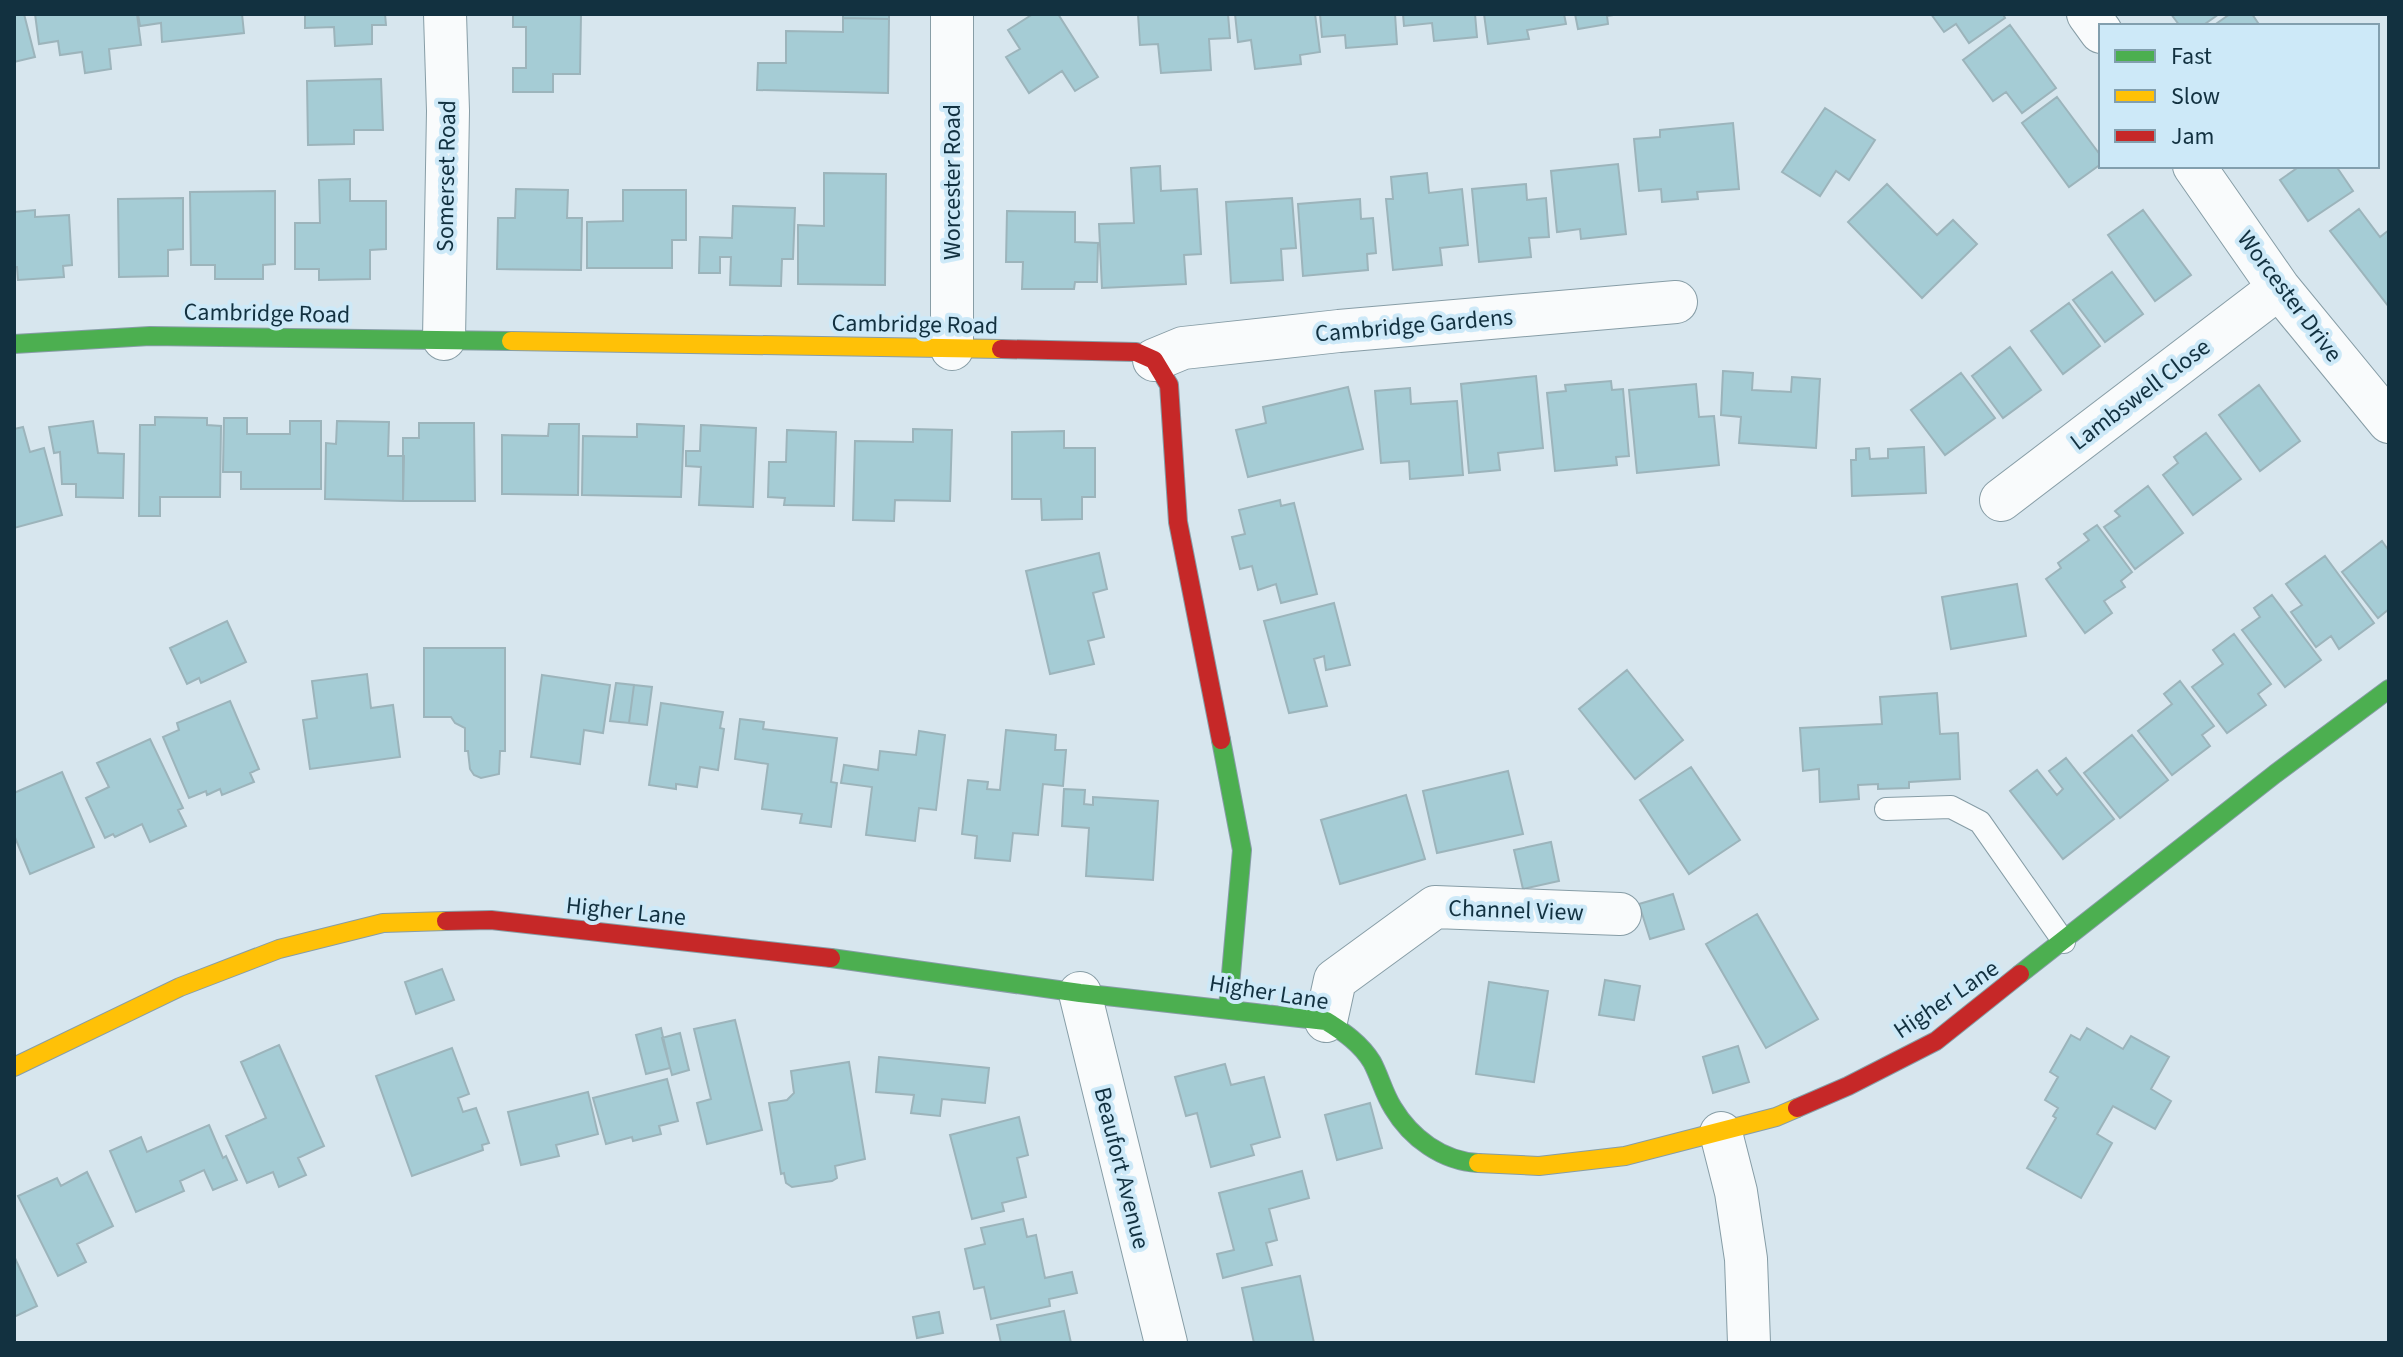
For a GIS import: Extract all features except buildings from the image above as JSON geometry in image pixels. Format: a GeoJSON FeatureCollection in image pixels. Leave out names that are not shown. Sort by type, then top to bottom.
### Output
{"type":"FeatureCollection","features":[{"type":"Feature","properties":{"kind":"street","name":"Somerset Road"},"geometry":{"type":"LineString","coordinates":[[444,339],[448,111],[445,14]]}},
{"type":"Feature","properties":{"kind":"street","name":"Worcester Road"},"geometry":{"type":"LineString","coordinates":[[952,14],[952,349]]}},
{"type":"Feature","properties":{"kind":"street","name":"Worcester Drive"},"geometry":{"type":"LineString","coordinates":[[2195,168],[2279,288],[2388,418]]}},
{"type":"Feature","properties":{"kind":"street","name":"Lambswell Close"},"geometry":{"type":"LineString","coordinates":[[2001,500],[2279,288]]}},
{"type":"Feature","properties":{"kind":"street","name":"Cambridge Gardens"},"geometry":{"type":"LineString","coordinates":[[1154,360],[1183,348],[1676,302]]}},
{"type":"Feature","properties":{"kind":"street","name":"Cambridge Road"},"geometry":{"type":"LineString","coordinates":[[14,344],[150,336],[444,339],[1136,352],[1154,360]]}},
{"type":"Feature","properties":{"kind":"street"},"geometry":{"type":"LineString","coordinates":[[1154,360],[1169,385],[1178,522],[1242,850],[1228,1008]]}},
{"type":"Feature","properties":{"kind":"street","name":"Higher Lane"},"geometry":{"type":"LineString","coordinates":[[14,1067],[180,987],[279,949],[383,923],[491,920],[808,955],[1080,993],[1326,1021],[1349,1035],[1371,1061],[1393,1108],[1422,1143],[1462,1162],[1539,1166],[1625,1156],[1776,1117],[1848,1086],[1936,1041],[2275,774],[2389,689]]}},
{"type":"Feature","properties":{"kind":"street","name":"Channel View"},"geometry":{"type":"LineString","coordinates":[[1326,1021],[1335,980],[1435,907],[1620,914]]}},
{"type":"Feature","properties":{"kind":"street","name":"Beaufort Avenue"},"geometry":{"type":"LineString","coordinates":[[1080,993],[1166,1343]]}},
{"type":"Feature","properties":{"kind":"street"},"geometry":{"type":"LineString","coordinates":[[1721,1133],[1736,1192],[1746,1259],[1749,1343]]}},
{"type":"Feature","properties":{"kind":"lane"},"geometry":{"type":"LineString","coordinates":[[1886,809],[1951,807],[1980,822],[2064,942]]}},
{"type":"Feature","properties":{"kind":"traffic: fast"},"geometry":{"type":"LineString","coordinates":[[14,344],[150,336],[511,341]]}},
{"type":"Feature","properties":{"kind":"traffic: fast"},"geometry":{"type":"LineString","coordinates":[[2020,974],[2275,774],[2389,689]]}},
{"type":"Feature","properties":{"kind":"traffic: fast"},"geometry":{"type":"LineString","coordinates":[[1221,740],[1242,850],[1228,1008]]}},
{"type":"Feature","properties":{"kind":"traffic: fast"},"geometry":{"type":"LineString","coordinates":[[831,958],[1080,993],[1326,1021],[1352,1039],[1368,1056],[1393,1108],[1418,1138],[1440,1153],[1478,1163]]}},
{"type":"Feature","properties":{"kind":"traffic: slow"},"geometry":{"type":"LineString","coordinates":[[511,341],[1001,349]]}},
{"type":"Feature","properties":{"kind":"traffic: slow"},"geometry":{"type":"LineString","coordinates":[[14,1067],[180,987],[279,949],[383,923],[446,921]]}},
{"type":"Feature","properties":{"kind":"traffic: slow"},"geometry":{"type":"LineString","coordinates":[[1478,1163],[1539,1166],[1625,1156],[1776,1117],[1797,1108]]}},
{"type":"Feature","properties":{"kind":"traffic: jam"},"geometry":{"type":"LineString","coordinates":[[1001,349],[1136,352],[1154,360],[1169,385],[1178,522],[1221,740]]}},
{"type":"Feature","properties":{"kind":"traffic: jam"},"geometry":{"type":"LineString","coordinates":[[446,921],[491,920],[831,958]]}},
{"type":"Feature","properties":{"kind":"traffic: jam"},"geometry":{"type":"LineString","coordinates":[[1797,1108],[1936,1041],[2020,974]]}}]}
